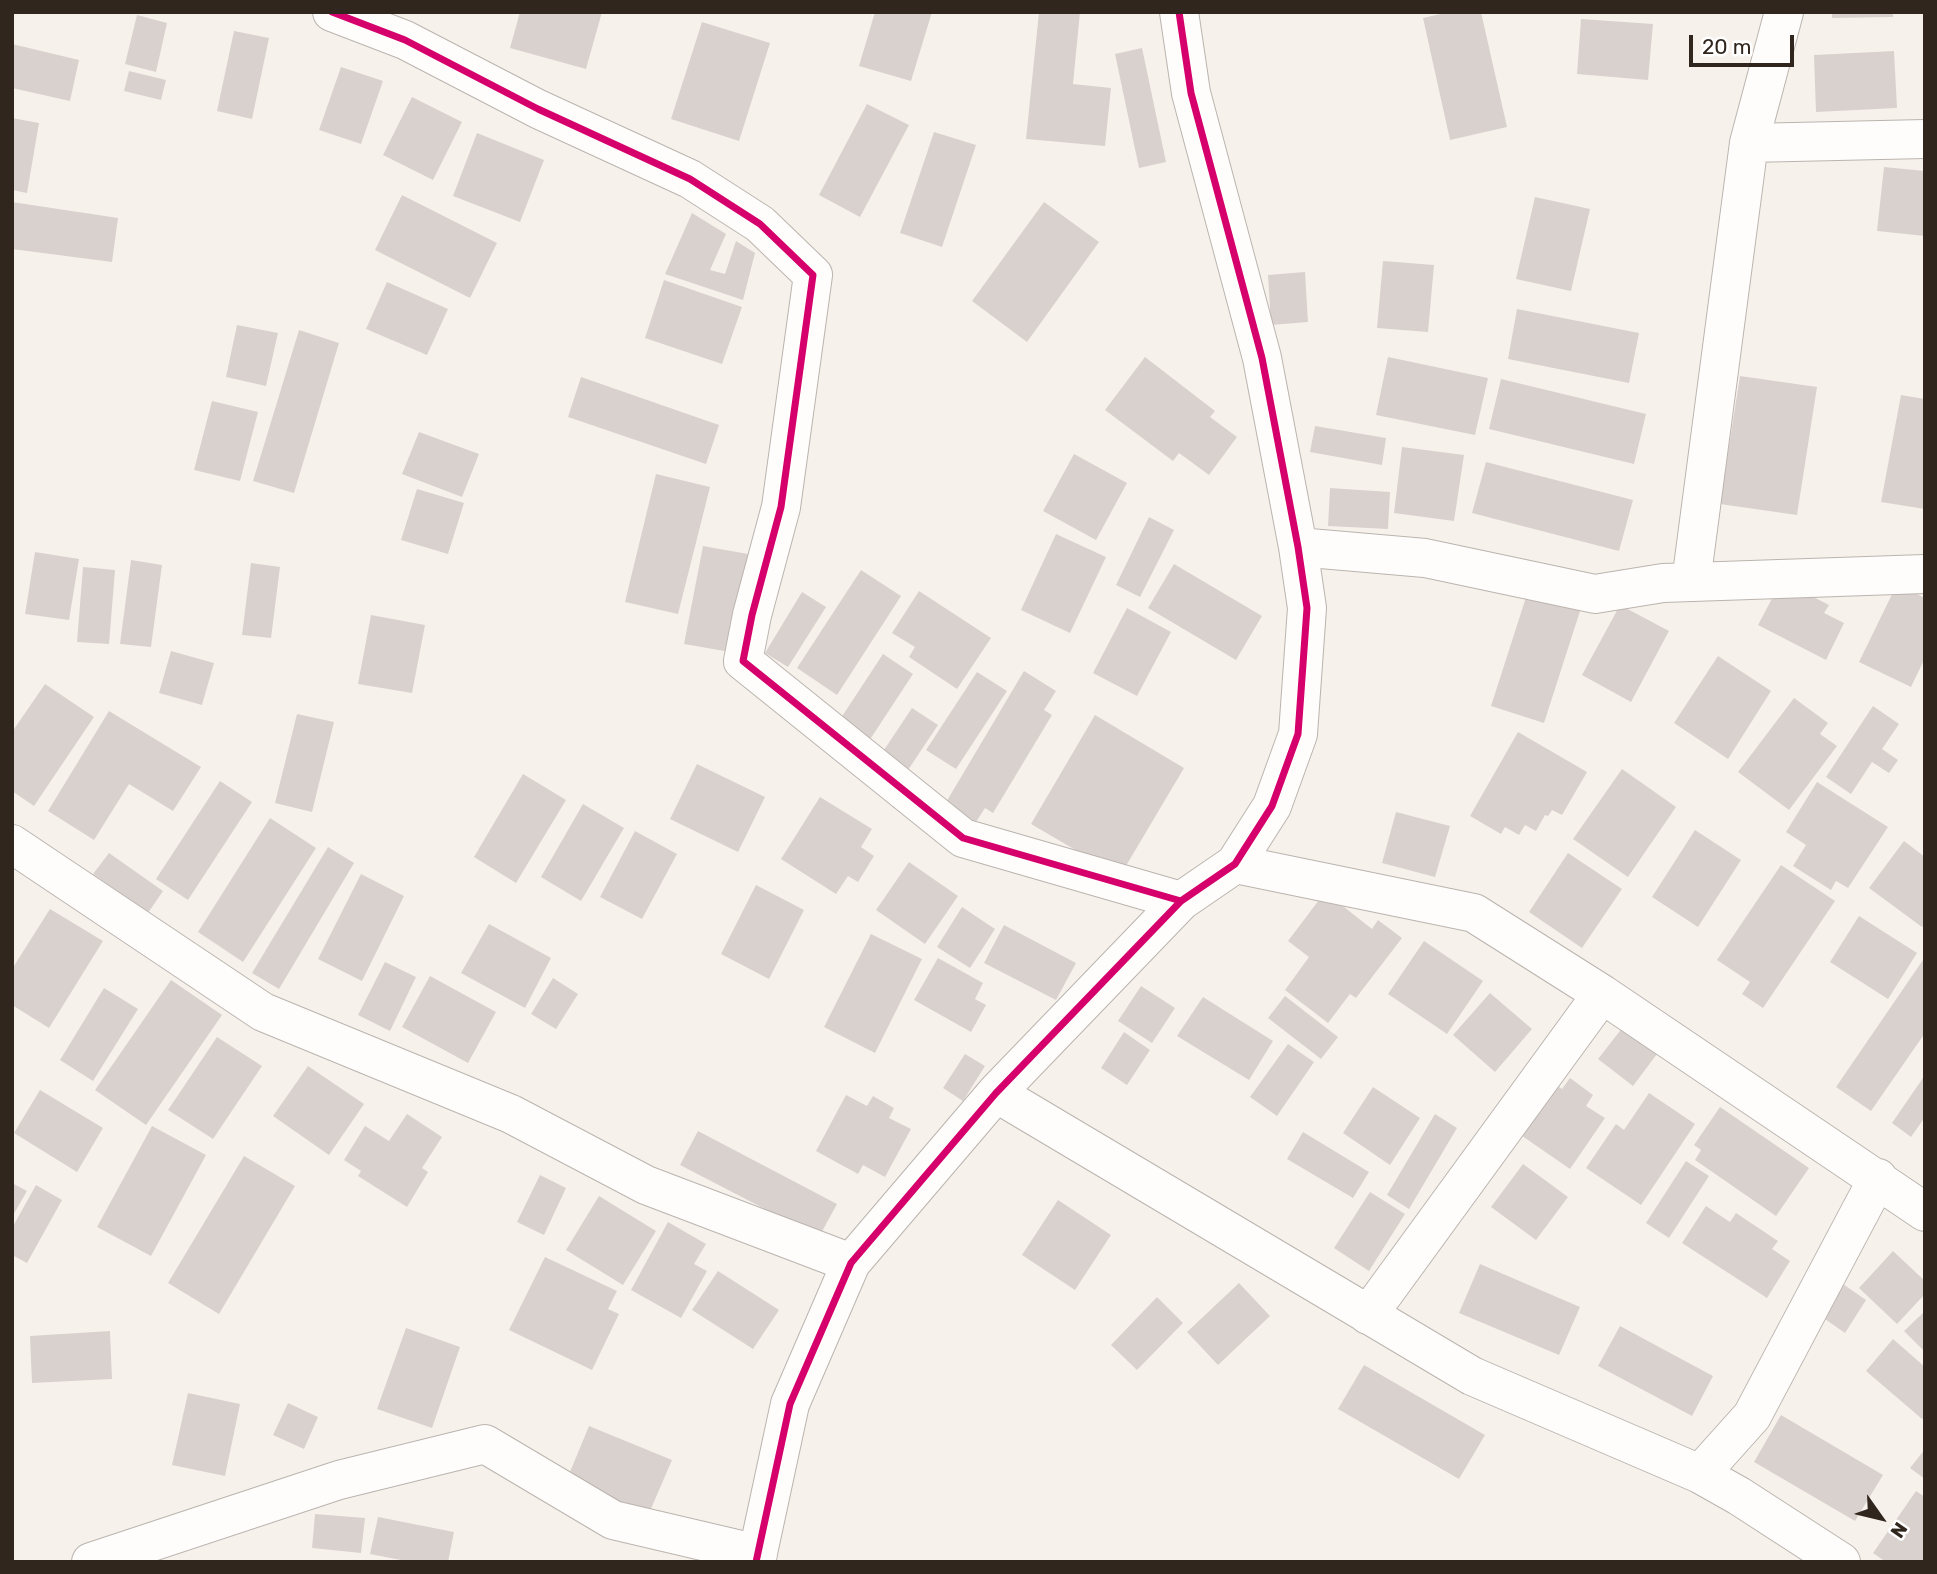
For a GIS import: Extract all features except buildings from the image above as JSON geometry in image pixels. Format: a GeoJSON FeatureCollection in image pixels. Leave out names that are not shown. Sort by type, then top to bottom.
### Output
{"type":"FeatureCollection","features":[{"type":"Feature","properties":{"kind":"street"},"geometry":{"type":"LineString","coordinates":[[332,12],[405,40],[538,108],[690,179],[760,224],[813,275],[781,507],[751,615],[743,661],[963,838],[1181,901]]}},
{"type":"Feature","properties":{"kind":"street"},"geometry":{"type":"LineString","coordinates":[[91,1562],[339,1480],[485,1444],[613,1520],[757,1558],[790,1404],[851,1263],[996,1093],[1181,901],[1235,864],[1272,806],[1298,734],[1307,608],[1298,547],[1262,358],[1191,93],[1179,12]]}},
{"type":"Feature","properties":{"kind":"street"},"geometry":{"type":"LineString","coordinates":[[1691,582],[1749,143],[1784,12]]}},
{"type":"Feature","properties":{"kind":"street"},"geometry":{"type":"LineString","coordinates":[[1749,143],[1925,139]]}},
{"type":"Feature","properties":{"kind":"street"},"geometry":{"type":"LineString","coordinates":[[1298,547],[1425,558],[1595,594],[1663,583],[1925,574]]}},
{"type":"Feature","properties":{"kind":"street"},"geometry":{"type":"LineString","coordinates":[[12,844],[263,1012],[511,1114],[646,1185],[851,1263]]}},
{"type":"Feature","properties":{"kind":"street"},"geometry":{"type":"LineString","coordinates":[[1235,864],[1474,913],[1602,994],[1925,1212]]}},
{"type":"Feature","properties":{"kind":"street"},"geometry":{"type":"LineString","coordinates":[[1368,1315],[1602,994]]}},
{"type":"Feature","properties":{"kind":"street"},"geometry":{"type":"LineString","coordinates":[[996,1093],[1472,1376],[1700,1474],[1841,1562]]}},
{"type":"Feature","properties":{"kind":"street"},"geometry":{"type":"LineString","coordinates":[[1700,1474],[1752,1416],[1878,1178]]}},
{"type":"Feature","properties":{"kind":"cycle path"},"geometry":{"type":"LineString","coordinates":[[332,12],[405,40],[538,109],[690,179],[760,224],[813,275],[781,507],[752,615],[743,661],[963,838],[1181,901]]}},
{"type":"Feature","properties":{"kind":"cycle path"},"geometry":{"type":"LineString","coordinates":[[756,1562],[790,1404],[851,1263],[996,1093],[1181,901],[1235,864],[1272,806],[1298,734],[1307,608],[1298,547],[1262,358],[1191,93],[1179,12]]}}]}
